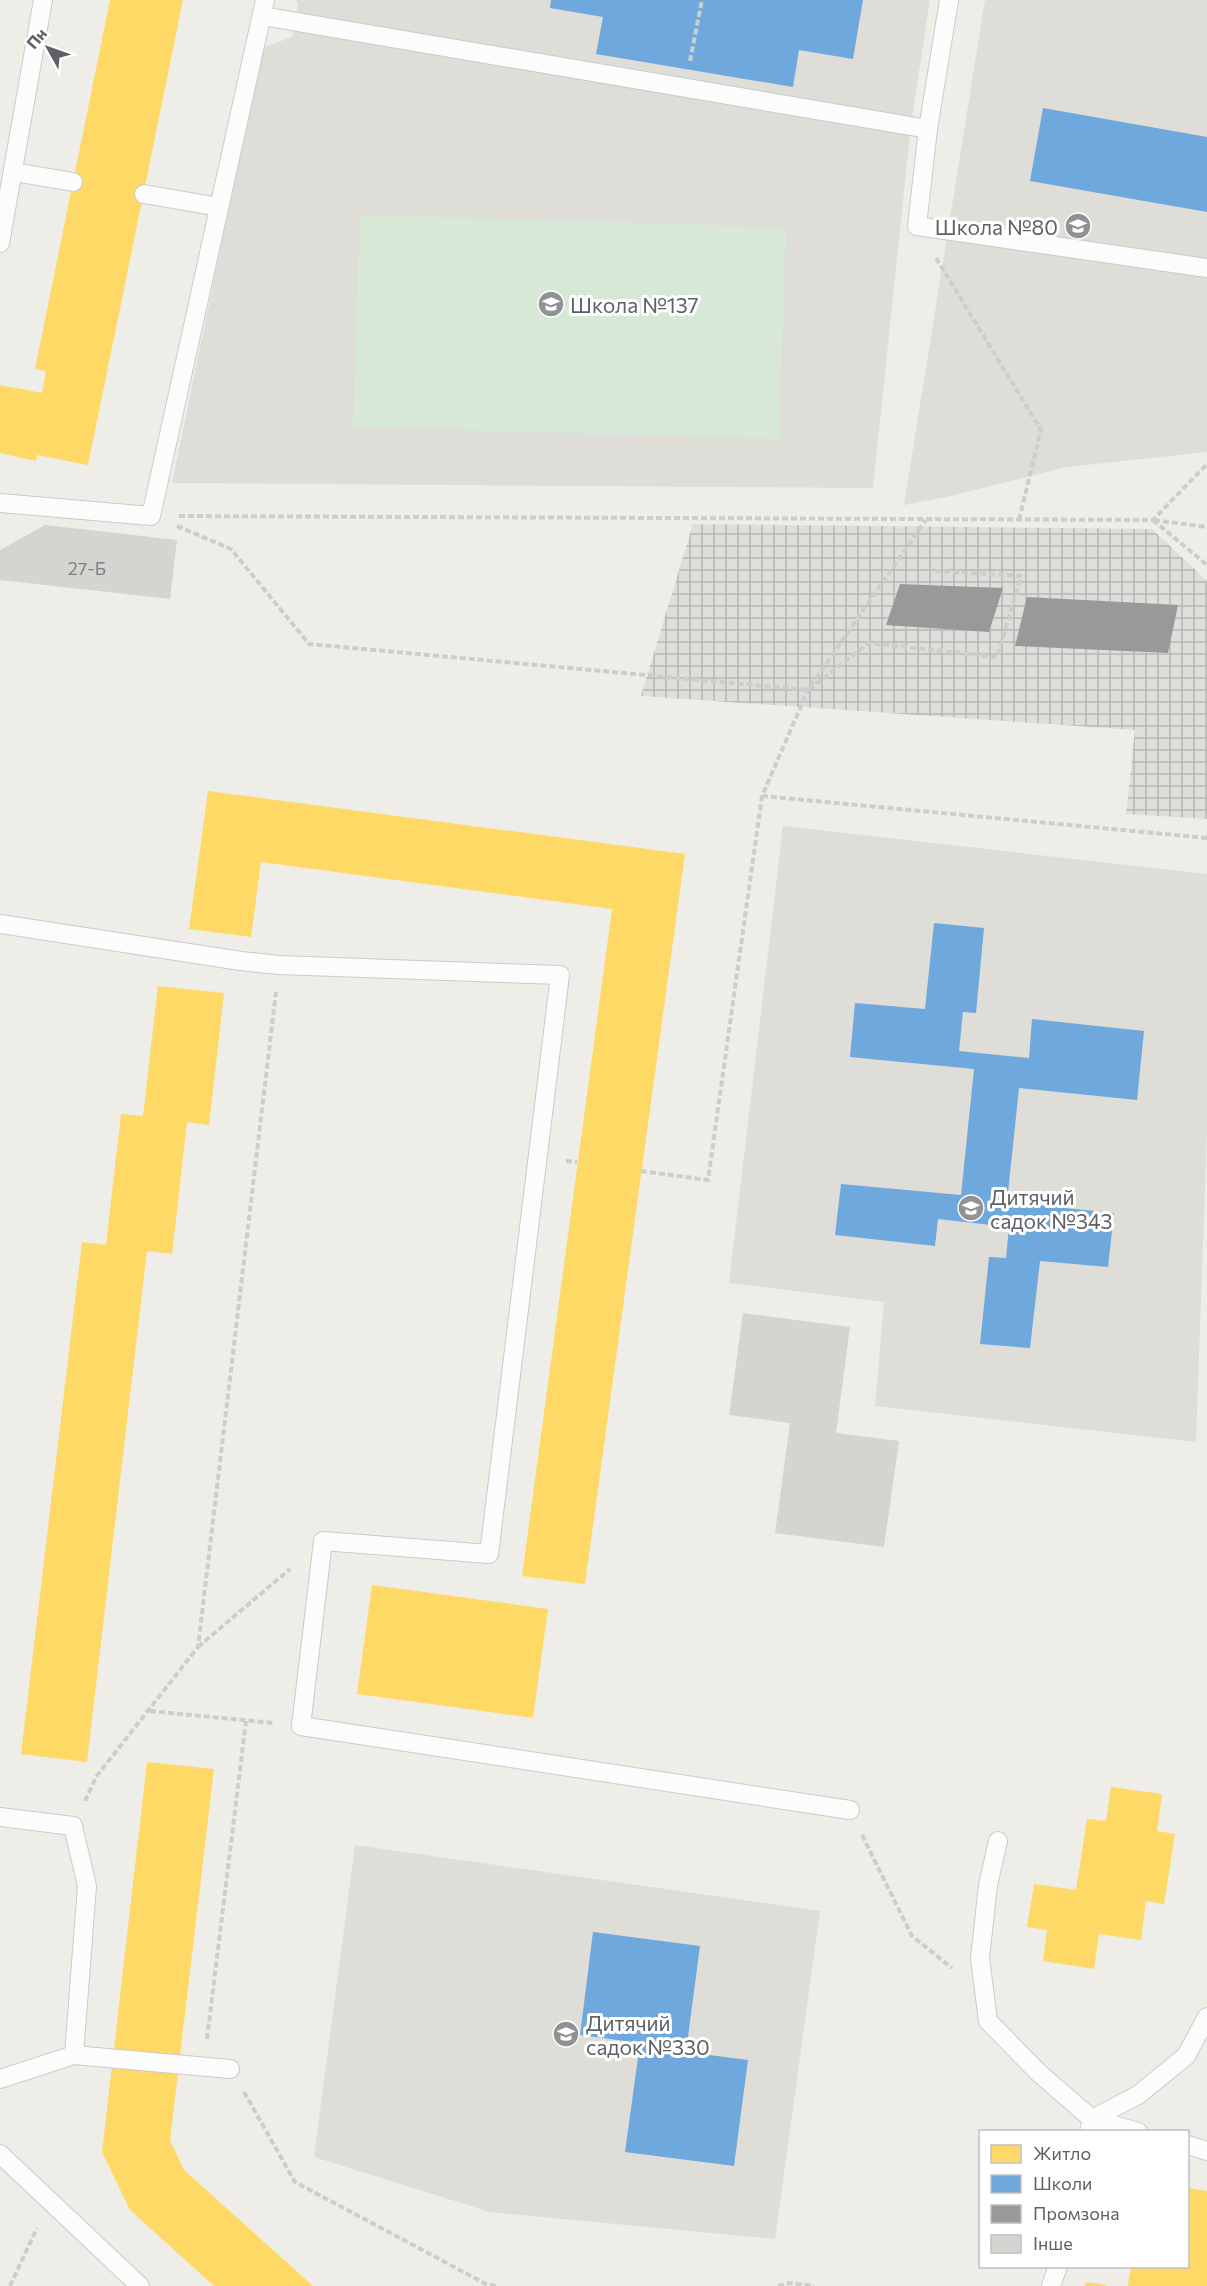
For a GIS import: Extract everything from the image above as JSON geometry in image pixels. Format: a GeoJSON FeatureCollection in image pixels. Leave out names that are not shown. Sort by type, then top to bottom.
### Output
{"type":"FeatureCollection","features":[{"type":"Feature","properties":{"kind":"lane"},"geometry":{"type":"LineString","coordinates":[[0,243],[43,0]]}},
{"type":"Feature","properties":{"kind":"lane"},"geometry":{"type":"LineString","coordinates":[[949,0],[928,129],[917,226],[1207,268]]}},
{"type":"Feature","properties":{"kind":"lane"},"geometry":{"type":"LineString","coordinates":[[0,503],[151,516],[263,8],[686,87],[928,129]]}},
{"type":"Feature","properties":{"kind":"lane"},"geometry":{"type":"LineString","coordinates":[[14,172],[73,182]]}},
{"type":"Feature","properties":{"kind":"lane"},"geometry":{"type":"LineString","coordinates":[[144,194],[219,207]]}},
{"type":"Feature","properties":{"kind":"lane"},"geometry":{"type":"LineString","coordinates":[[0,924],[279,965],[560,975],[489,1554],[323,1541],[301,1726],[850,1809]]}},
{"type":"Feature","properties":{"kind":"lane"},"geometry":{"type":"LineString","coordinates":[[0,1817],[73,1826],[87,1886],[74,2055]]}},
{"type":"Feature","properties":{"kind":"lane"},"geometry":{"type":"LineString","coordinates":[[998,1841],[988,1885],[980,1958],[988,2021],[1091,2125],[1125,2130]]}},
{"type":"Feature","properties":{"kind":"lane"},"geometry":{"type":"LineString","coordinates":[[1091,2125],[1138,2096],[1186,2056],[1207,2017]]}},
{"type":"Feature","properties":{"kind":"lane"},"geometry":{"type":"LineString","coordinates":[[0,2079],[74,2055],[230,2069]]}},
{"type":"Feature","properties":{"kind":"lane"},"geometry":{"type":"LineString","coordinates":[[1189,2145],[1207,2151]]}},
{"type":"Feature","properties":{"kind":"lane"},"geometry":{"type":"LineString","coordinates":[[0,2154],[140,2286]]}},
{"type":"Feature","properties":{"kind":"lane"},"geometry":{"type":"LineString","coordinates":[[1052,2286],[1057,2268]]}},
{"type":"Feature","properties":{"kind":"path"},"geometry":{"type":"LineString","coordinates":[[686,87],[702,0]]}},
{"type":"Feature","properties":{"kind":"path"},"geometry":{"type":"LineString","coordinates":[[917,226],[1041,430],[1019,520]]}},
{"type":"Feature","properties":{"kind":"path"},"geometry":{"type":"LineString","coordinates":[[1153,520],[1207,464]]}},
{"type":"Feature","properties":{"kind":"path"},"geometry":{"type":"LineString","coordinates":[[151,516],[1153,520],[1207,527]]}},
{"type":"Feature","properties":{"kind":"path"},"geometry":{"type":"LineString","coordinates":[[151,516],[231,549],[309,644],[808,690],[870,643],[996,657],[1021,576],[935,571]]}},
{"type":"Feature","properties":{"kind":"path"},"geometry":{"type":"LineString","coordinates":[[641,1171],[708,1180],[762,796],[808,690],[926,519]]}},
{"type":"Feature","properties":{"kind":"path"},"geometry":{"type":"LineString","coordinates":[[1153,520],[1207,565]]}},
{"type":"Feature","properties":{"kind":"path"},"geometry":{"type":"LineString","coordinates":[[762,796],[1207,838]]}},
{"type":"Feature","properties":{"kind":"path"},"geometry":{"type":"LineString","coordinates":[[198,1647],[279,965]]}},
{"type":"Feature","properties":{"kind":"path"},"geometry":{"type":"LineString","coordinates":[[73,1826],[96,1777],[198,1647],[323,1541]]}},
{"type":"Feature","properties":{"kind":"path"},"geometry":{"type":"LineString","coordinates":[[149,1711],[301,1726]]}},
{"type":"Feature","properties":{"kind":"path"},"geometry":{"type":"LineString","coordinates":[[204,2066],[246,1721]]}},
{"type":"Feature","properties":{"kind":"path"},"geometry":{"type":"LineString","coordinates":[[850,1809],[912,1936],[985,1994]]}},
{"type":"Feature","properties":{"kind":"path"},"geometry":{"type":"LineString","coordinates":[[230,2069],[295,2182],[486,2284],[498,2286]]}},
{"type":"Feature","properties":{"kind":"path"},"geometry":{"type":"LineString","coordinates":[[10,2286],[41,2219]]}},
{"type":"Feature","properties":{"kind":"path"},"geometry":{"type":"LineString","coordinates":[[778,2286],[789,2283],[814,2286]]}},
{"type":"Feature","properties":{"kind":"shaded area","name":"Школа №137"},"geometry":{"type":"Polygon","coordinates":[[[295,0],[930,0],[911,125],[873,488],[172,483],[262,48],[292,37],[298,3],[295,0]]]}},
{"type":"Feature","properties":{"kind":"shaded area","name":"Школа №80"},"geometry":{"type":"Polygon","coordinates":[[[985,0],[1207,0],[1207,452],[1067,467],[904,505],[985,0]]]}},
{"type":"Feature","properties":{"kind":"shaded area"},"geometry":{"type":"Polygon","coordinates":[[[693,524],[1152,529],[1207,581],[1207,819],[1126,814],[1135,730],[641,696],[693,524]]]}},
{"type":"Feature","properties":{"kind":"shaded area","name":"Дитячий садок №343"},"geometry":{"type":"Polygon","coordinates":[[[783,826],[1207,874],[1207,1133],[1196,1442],[875,1406],[884,1302],[729,1283],[783,826]]]}},
{"type":"Feature","properties":{"kind":"shaded area","name":"Дитячий садок №330"},"geometry":{"type":"Polygon","coordinates":[[[355,1845],[820,1911],[775,2239],[490,2212],[314,2157],[355,1845]]]}},
{"type":"Feature","properties":{"kind":"green space"},"geometry":{"type":"Polygon","coordinates":[[[360,215],[786,227],[779,439],[353,427],[360,215]]]}},
{"type":"Feature","properties":{"kind":"building: Житло"},"geometry":{"type":"Polygon","coordinates":[[[110,0],[183,0],[88,465],[37,455],[36,461],[0,453],[0,385],[42,393],[46,371],[35,369],[110,0]]]}},
{"type":"Feature","properties":{"kind":"building: Житло"},"geometry":{"type":"Polygon","coordinates":[[[208,791],[685,854],[585,1584],[522,1576],[612,909],[261,862],[251,937],[189,929],[208,791]]]}},
{"type":"Feature","properties":{"kind":"building: Житло"},"geometry":{"type":"Polygon","coordinates":[[[158,986],[224,993],[209,1125],[187,1122],[172,1254],[147,1251],[87,1762],[21,1754],[82,1242],[106,1245],[121,1114],[143,1116],[158,986]]]}},
{"type":"Feature","properties":{"kind":"building: Житло"},"geometry":{"type":"Polygon","coordinates":[[[372,1585],[548,1609],[533,1718],[357,1694],[372,1585]]]}},
{"type":"Feature","properties":{"kind":"building: Житло"},"geometry":{"type":"Polygon","coordinates":[[[147,1762],[214,1769],[170,2140],[184,2170],[313,2286],[214,2286],[130,2210],[102,2152],[147,1762]]]}},
{"type":"Feature","properties":{"kind":"building: Житло"},"geometry":{"type":"Polygon","coordinates":[[[1111,1787],[1162,1794],[1157,1831],[1175,1834],[1164,1904],[1146,1901],[1141,1940],[1099,1934],[1094,1969],[1043,1961],[1047,1930],[1027,1927],[1034,1884],[1076,1890],[1087,1819],[1106,1821],[1111,1787]]]}},
{"type":"Feature","properties":{"kind":"building: Житло"},"geometry":{"type":"Polygon","coordinates":[[[1189,2188],[1207,2191],[1207,2286],[1128,2286],[1131,2268],[1189,2268],[1189,2188]]]}},
{"type":"Feature","properties":{"kind":"building: Житло"},"geometry":{"type":"Polygon","coordinates":[[[1086,2282],[1106,2285],[1106,2286],[1085,2286],[1086,2282]]]}},
{"type":"Feature","properties":{"kind":"building: Школи"},"geometry":{"type":"Polygon","coordinates":[[[551,0],[863,0],[853,59],[799,50],[793,87],[596,54],[603,17],[550,8],[551,0]]]}},
{"type":"Feature","properties":{"kind":"building: Школи"},"geometry":{"type":"Polygon","coordinates":[[[1043,108],[1207,137],[1207,212],[1030,181],[1043,108]]]}},
{"type":"Feature","properties":{"kind":"building: Школи"},"geometry":{"type":"Polygon","coordinates":[[[934,923],[984,928],[976,1013],[963,1012],[959,1051],[1029,1058],[1032,1019],[1144,1031],[1137,1100],[1019,1088],[1007,1202],[1114,1213],[1108,1267],[1040,1261],[1030,1348],[980,1344],[989,1257],[1006,1258],[1009,1227],[938,1219],[935,1246],[835,1235],[841,1184],[961,1195],[974,1069],[850,1057],[855,1003],[925,1009],[934,923]]]}},
{"type":"Feature","properties":{"kind":"building: Школи"},"geometry":{"type":"Polygon","coordinates":[[[593,1932],[700,1946],[686,2052],[748,2060],[734,2166],[625,2152],[640,2043],[580,2035],[593,1932]]]}},
{"type":"Feature","properties":{"kind":"building: Промзона"},"geometry":{"type":"Polygon","coordinates":[[[900,584],[1003,588],[989,632],[886,625],[900,584]]]}},
{"type":"Feature","properties":{"kind":"building: Промзона"},"geometry":{"type":"Polygon","coordinates":[[[1027,597],[1178,605],[1168,653],[1015,646],[1027,597]]]}},
{"type":"Feature","properties":{"kind":"building: Інше"},"geometry":{"type":"Polygon","coordinates":[[[45,525],[177,540],[170,599],[0,580],[0,550],[45,525]]]}},
{"type":"Feature","properties":{"kind":"building: Інше"},"geometry":{"type":"Polygon","coordinates":[[[743,1313],[850,1327],[836,1433],[899,1441],[884,1547],[775,1533],[790,1423],[729,1415],[743,1313]]]}},
{"type":"Feature","properties":{"kind":"place","name":"Школа №80"},"geometry":{"type":"Point","coordinates":[1078,226]}},
{"type":"Feature","properties":{"kind":"place","name":"Школа №137"},"geometry":{"type":"Point","coordinates":[551,304]}},
{"type":"Feature","properties":{"kind":"place","name":"Дитячий садок №343"},"geometry":{"type":"Point","coordinates":[971,1208]}},
{"type":"Feature","properties":{"kind":"place","name":"Дитячий садок №330"},"geometry":{"type":"Point","coordinates":[566,2034]}}]}
